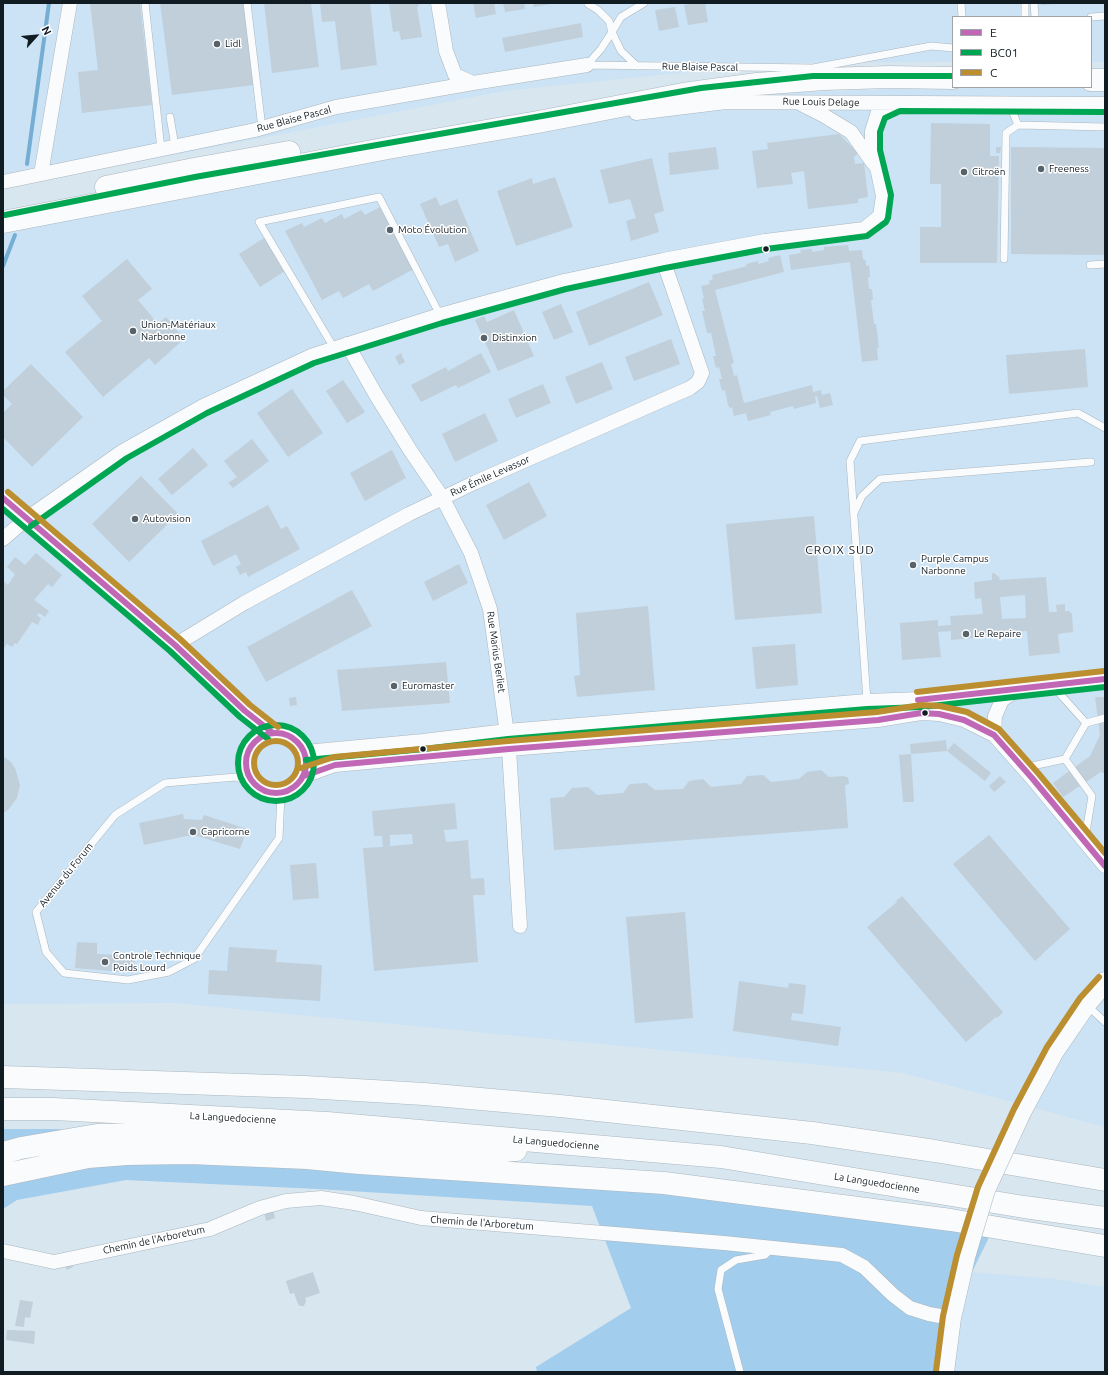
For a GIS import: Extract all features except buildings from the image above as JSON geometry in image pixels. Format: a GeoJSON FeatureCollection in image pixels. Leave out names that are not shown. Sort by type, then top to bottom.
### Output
{"type":"FeatureCollection","features":[{"type":"Feature","properties":{"kind":"main road"},"geometry":{"type":"LineString","coordinates":[[3,207],[194,169],[700,80],[813,68],[952,68]]}},
{"type":"Feature","properties":{"kind":"main road"},"geometry":{"type":"LineString","coordinates":[[1092,68],[1105,69]]}},
{"type":"Feature","properties":{"kind":"main road"},"geometry":{"type":"LineString","coordinates":[[3,222],[388,148],[538,122],[683,94],[756,84],[824,79],[890,77],[952,78]]}},
{"type":"Feature","properties":{"kind":"main road"},"geometry":{"type":"LineString","coordinates":[[1092,80],[1105,80]]}},
{"type":"Feature","properties":{"kind":"main road"},"geometry":{"type":"LineString","coordinates":[[3,1077],[306,1087],[424,1094],[560,1106],[812,1133],[935,1151],[1105,1180]]}},
{"type":"Feature","properties":{"kind":"main road","name":"La Languedocienne"},"geometry":{"type":"LineString","coordinates":[[3,1109],[54,1109],[327,1123],[721,1157],[1024,1207],[1105,1218]]}},
{"type":"Feature","properties":{"kind":"main road"},"geometry":{"type":"LineString","coordinates":[[3,1153],[21,1148],[97,1135],[231,1133],[485,1152],[595,1146]]}},
{"type":"Feature","properties":{"kind":"main road"},"geometry":{"type":"LineString","coordinates":[[3,1175],[88,1157],[127,1154],[189,1153],[307,1158],[359,1163],[664,1183],[951,1220],[1105,1246]]}},
{"type":"Feature","properties":{"kind":"main road"},"geometry":{"type":"LineString","coordinates":[[3,1190],[21,1183],[97,1168],[135,1166],[359,1163]]}},
{"type":"Feature","properties":{"kind":"street"},"geometry":{"type":"LineString","coordinates":[[41,174],[70,3]]}},
{"type":"Feature","properties":{"kind":"street"},"geometry":{"type":"LineString","coordinates":[[438,3],[446,51],[455,75],[473,83]]}},
{"type":"Feature","properties":{"kind":"street","name":"Rue Blaise Pascal"},"geometry":{"type":"LineString","coordinates":[[3,182],[262,128],[336,107],[586,65]]}},
{"type":"Feature","properties":{"kind":"street","name":"Rue Louis Delage"},"geometry":{"type":"LineString","coordinates":[[538,122],[653,111],[726,102],[1105,104]]}},
{"type":"Feature","properties":{"kind":"street"},"geometry":{"type":"LineString","coordinates":[[797,102],[823,115],[851,132],[878,172]]}},
{"type":"Feature","properties":{"kind":"street"},"geometry":{"type":"LineString","coordinates":[[3,539],[26,519],[123,451],[203,406],[311,356],[440,315],[564,281],[663,260],[765,241],[864,229],[880,216],[883,196],[872,151],[872,131],[878,112],[898,103]]}},
{"type":"Feature","properties":{"kind":"street","name":"Rue Émile Levassor"},"geometry":{"type":"LineString","coordinates":[[175,645],[244,603],[442,497],[690,388],[698,382],[702,373],[663,260]]}},
{"type":"Feature","properties":{"kind":"street","name":"Rue Marius Berliet"},"geometry":{"type":"LineString","coordinates":[[340,346],[376,396],[442,497],[471,553],[490,609],[509,749],[520,926]]}},
{"type":"Feature","properties":{"kind":"street"},"geometry":{"type":"LineString","coordinates":[[3,498],[175,645],[245,711],[273,733]]}},
{"type":"Feature","properties":{"kind":"street"},"geometry":{"type":"LineString","coordinates":[[305,752],[423,741],[507,731],[867,701],[921,699],[1105,678]]}},
{"type":"Feature","properties":{"kind":"street"},"geometry":{"type":"LineString","coordinates":[[994,734],[995,716],[1002,700],[1019,688]]}},
{"type":"Feature","properties":{"kind":"street"},"geometry":{"type":"LineString","coordinates":[[245,711],[255,725],[254,742]]}},
{"type":"Feature","properties":{"kind":"street"},"geometry":{"type":"LineString","coordinates":[[304,776],[335,765],[509,749],[878,720],[921,713],[939,714],[964,720],[994,734],[1105,866]]}},
{"type":"Feature","properties":{"kind":"street"},"geometry":{"type":"LineString","coordinates":[[273,733],[286,734],[297,741],[305,752],[307,764],[304,776],[295,788],[281,794],[266,792],[254,784],[246,770],[246,755],[254,742],[262,736],[273,733]]}},
{"type":"Feature","properties":{"kind":"street"},"geometry":{"type":"LineString","coordinates":[[944,1372],[951,1318],[965,1256],[985,1190],[1021,1112],[1054,1051],[1087,1002],[1105,982]]}},
{"type":"Feature","properties":{"kind":"street","name":"Chemin de l'Arboretum"},"geometry":{"type":"LineString","coordinates":[[3,1251],[54,1262],[210,1229],[260,1208],[286,1201],[321,1198],[354,1202],[421,1218],[724,1243],[771,1249],[842,1255],[864,1267],[893,1295],[910,1308],[929,1314],[951,1318]]}},
{"type":"Feature","properties":{"kind":"lane"},"geometry":{"type":"LineString","coordinates":[[145,3],[161,149]]}},
{"type":"Feature","properties":{"kind":"lane"},"geometry":{"type":"LineString","coordinates":[[247,3],[262,128]]}},
{"type":"Feature","properties":{"kind":"lane"},"geometry":{"type":"LineString","coordinates":[[586,65],[601,49],[620,18],[644,3]]}},
{"type":"Feature","properties":{"kind":"lane"},"geometry":{"type":"LineString","coordinates":[[961,3],[962,16]]}},
{"type":"Feature","properties":{"kind":"lane"},"geometry":{"type":"LineString","coordinates":[[1025,3],[1026,16]]}},
{"type":"Feature","properties":{"kind":"lane"},"geometry":{"type":"LineString","coordinates":[[1034,3],[1035,16]]}},
{"type":"Feature","properties":{"kind":"lane"},"geometry":{"type":"LineString","coordinates":[[588,4],[598,10],[609,21],[612,32],[621,51],[637,66]]}},
{"type":"Feature","properties":{"kind":"lane"},"geometry":{"type":"LineString","coordinates":[[1092,17],[1105,16]]}},
{"type":"Feature","properties":{"kind":"lane","name":"Rue Blaise Pascal"},"geometry":{"type":"LineString","coordinates":[[586,65],[813,68],[931,46],[952,48]]}},
{"type":"Feature","properties":{"kind":"lane"},"geometry":{"type":"LineString","coordinates":[[1009,103],[1018,125]]}},
{"type":"Feature","properties":{"kind":"lane"},"geometry":{"type":"LineString","coordinates":[[170,117],[175,146]]}},
{"type":"Feature","properties":{"kind":"lane"},"geometry":{"type":"LineString","coordinates":[[1004,259],[1006,133],[1018,125],[1105,127]]}},
{"type":"Feature","properties":{"kind":"lane"},"geometry":{"type":"LineString","coordinates":[[340,346],[259,222],[379,197],[440,315]]}},
{"type":"Feature","properties":{"kind":"lane"},"geometry":{"type":"LineString","coordinates":[[1090,265],[1105,264]]}},
{"type":"Feature","properties":{"kind":"lane"},"geometry":{"type":"LineString","coordinates":[[867,701],[850,461],[860,441],[1078,413],[1105,428]]}},
{"type":"Feature","properties":{"kind":"lane"},"geometry":{"type":"LineString","coordinates":[[854,513],[862,496],[880,479],[1091,462]]}},
{"type":"Feature","properties":{"kind":"lane"},"geometry":{"type":"LineString","coordinates":[[1056,684],[1060,694],[1086,722]]}},
{"type":"Feature","properties":{"kind":"lane"},"geometry":{"type":"LineString","coordinates":[[1021,765],[1032,766],[1065,758],[1086,722],[1105,718]]}},
{"type":"Feature","properties":{"kind":"lane"},"geometry":{"type":"LineString","coordinates":[[1065,758],[1092,796],[1086,843]]}},
{"type":"Feature","properties":{"kind":"lane","name":"Avenue du Forum"},"geometry":{"type":"LineString","coordinates":[[254,784],[236,778],[165,783],[115,815],[36,912],[46,952],[64,974],[128,980],[169,972],[194,959],[279,838],[281,794]]}},
{"type":"Feature","properties":{"kind":"lane"},"geometry":{"type":"LineString","coordinates":[[1087,1002],[1092,1010],[1105,1022]]}},
{"type":"Feature","properties":{"kind":"lane"},"geometry":{"type":"LineString","coordinates":[[740,1372],[718,1289],[721,1270],[736,1260],[765,1256],[771,1249]]}},
{"type":"Feature","properties":{"kind":"shaded area"},"geometry":{"type":"Polygon","coordinates":[[[3,3],[1105,3],[1105,62],[1092,62],[1092,16],[952,16],[952,62],[774,63],[504,91],[3,188],[3,3]]]}},
{"type":"Feature","properties":{"kind":"shaded area"},"geometry":{"type":"Polygon","coordinates":[[[1105,85],[1105,1127],[903,1073],[175,1003],[3,1004],[3,229],[746,94],[952,87],[1092,87],[1105,85]]]}},
{"type":"Feature","properties":{"kind":"shaded area"},"geometry":{"type":"Polygon","coordinates":[[[3,1129],[63,1129],[3,1143],[3,1129]]]}},
{"type":"Feature","properties":{"kind":"shaded area"},"geometry":{"type":"Polygon","coordinates":[[[143,1143],[569,1165],[689,1177],[998,1219],[972,1272],[956,1330],[955,1372],[537,1372],[536,1367],[631,1308],[592,1206],[318,1189],[126,1180],[17,1200],[3,1209],[3,1167],[143,1143]]]}},
{"type":"Feature","properties":{"kind":"shaded area"},"geometry":{"type":"Polygon","coordinates":[[[972,1272],[1055,1279],[1105,1287],[1105,1372],[955,1372],[956,1330],[972,1272]]]}},
{"type":"Feature","properties":{"kind":"waterway"},"geometry":{"type":"LineString","coordinates":[[27,164],[49,3]]}},
{"type":"Feature","properties":{"kind":"waterway"},"geometry":{"type":"LineString","coordinates":[[3,266],[15,235]]}},
{"type":"Feature","properties":{"kind":"transit line","name":"BC01"},"geometry":{"type":"LineString","coordinates":[[5,215],[195,177],[701,88],[813,76],[952,76]]}},
{"type":"Feature","properties":{"kind":"transit line","name":"BC01"},"geometry":{"type":"LineString","coordinates":[[31,526],[127,458],[207,413],[314,363],[442,323],[566,289],[766,249],[867,236],[886,222],[888,218],[891,195],[880,150],[880,132],[885,118],[900,111],[1105,112]]}},
{"type":"Feature","properties":{"kind":"transit line","name":"C"},"geometry":{"type":"LineString","coordinates":[[8,492],[180,639],[250,705],[278,727]]}},
{"type":"Feature","properties":{"kind":"transit line","name":"E"},"geometry":{"type":"LineString","coordinates":[[3,498],[175,645],[245,711],[273,733]]}},
{"type":"Feature","properties":{"kind":"transit line","name":"BC01"},"geometry":{"type":"LineString","coordinates":[[3,509],[170,651],[240,717],[268,739]]}},
{"type":"Feature","properties":{"kind":"transit line","name":"C"},"geometry":{"type":"LineString","coordinates":[[917,692],[1104,671]]}},
{"type":"Feature","properties":{"kind":"transit line","name":"E"},"geometry":{"type":"LineString","coordinates":[[918,700],[1105,679]]}},
{"type":"Feature","properties":{"kind":"transit line","name":"BC01"},"geometry":{"type":"LineString","coordinates":[[306,760],[424,749],[508,739],[867,709],[922,707],[1105,687]]}},
{"type":"Feature","properties":{"kind":"transit line","name":"C"},"geometry":{"type":"LineString","coordinates":[[301,768],[334,757],[508,741],[877,712],[921,705],[940,706],[967,712],[999,729],[1105,853]]}},
{"type":"Feature","properties":{"kind":"transit line","name":"E"},"geometry":{"type":"LineString","coordinates":[[304,776],[335,765],[509,749],[878,720],[921,713],[939,714],[964,720],[994,735],[1105,866]]}},
{"type":"Feature","properties":{"kind":"transit line","name":"BC01"},"geometry":{"type":"LineString","coordinates":[[276,725],[291,728],[303,736],[311,748],[314,763],[311,778],[303,790],[291,798],[276,801],[261,798],[249,790],[241,778],[238,763],[241,748],[249,736],[261,728],[276,725]]}},
{"type":"Feature","properties":{"kind":"transit line","name":"E"},"geometry":{"type":"LineString","coordinates":[[270,733],[282,733],[293,738],[301,746],[306,757],[306,763],[304,775],[293,788],[282,793],[270,793],[259,788],[251,780],[246,769],[246,757],[251,746],[259,738],[270,733]]}},
{"type":"Feature","properties":{"kind":"transit line","name":"C"},"geometry":{"type":"LineString","coordinates":[[272,741],[280,741],[292,747],[298,759],[298,763],[298,767],[292,779],[280,785],[272,785],[260,779],[254,767],[254,759],[260,747],[272,741]]}},
{"type":"Feature","properties":{"kind":"transit line","name":"C"},"geometry":{"type":"LineString","coordinates":[[936,1371],[943,1316],[957,1255],[978,1187],[1014,1109],[1047,1047],[1080,998],[1099,977]]}},
{"type":"Feature","properties":{"kind":"place","name":"Lidl"},"geometry":{"type":"Point","coordinates":[217,44]}},
{"type":"Feature","properties":{"kind":"place","name":"Freeness"},"geometry":{"type":"Point","coordinates":[1041,169]}},
{"type":"Feature","properties":{"kind":"place","name":"Citroën"},"geometry":{"type":"Point","coordinates":[964,172]}},
{"type":"Feature","properties":{"kind":"place","name":"Moto Évolution"},"geometry":{"type":"Point","coordinates":[390,230]}},
{"type":"Feature","properties":{"kind":"place","name":"Union-Matériaux Narbonne"},"geometry":{"type":"Point","coordinates":[133,331]}},
{"type":"Feature","properties":{"kind":"place","name":"Distinxion"},"geometry":{"type":"Point","coordinates":[484,338]}},
{"type":"Feature","properties":{"kind":"place","name":"Autovision"},"geometry":{"type":"Point","coordinates":[135,519]}},
{"type":"Feature","properties":{"kind":"place","name":"Purple Campus Narbonne"},"geometry":{"type":"Point","coordinates":[913,565]}},
{"type":"Feature","properties":{"kind":"place","name":"Le Repaire"},"geometry":{"type":"Point","coordinates":[966,634]}},
{"type":"Feature","properties":{"kind":"place","name":"Euromaster"},"geometry":{"type":"Point","coordinates":[394,686]}},
{"type":"Feature","properties":{"kind":"place","name":"Capricorne"},"geometry":{"type":"Point","coordinates":[193,832]}},
{"type":"Feature","properties":{"kind":"place","name":"Controle Technique Poids Lourd"},"geometry":{"type":"Point","coordinates":[105,962]}},
{"type":"Feature","properties":{"kind":"district","name":"CROIX SUD"},"geometry":{"type":"Point","coordinates":[840,550]}}]}
